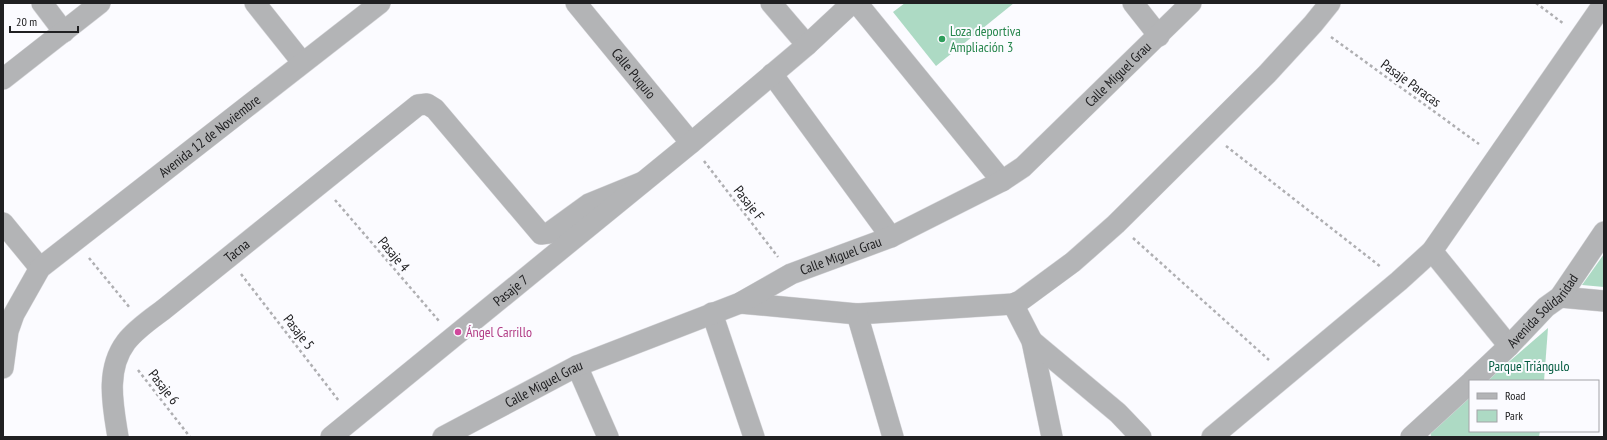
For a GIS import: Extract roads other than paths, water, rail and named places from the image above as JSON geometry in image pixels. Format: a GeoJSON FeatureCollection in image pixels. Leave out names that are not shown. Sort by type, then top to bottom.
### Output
{"type":"FeatureCollection","features":[{"type":"Feature","properties":{"kind":"street"},"geometry":{"type":"LineString","coordinates":[[42,3],[64,32]]}},
{"type":"Feature","properties":{"kind":"street"},"geometry":{"type":"LineString","coordinates":[[3,79],[100,3]]}},
{"type":"Feature","properties":{"kind":"street"},"geometry":{"type":"LineString","coordinates":[[255,3],[302,62]]}},
{"type":"Feature","properties":{"kind":"street","name":"Avenida 12 de Noviembre"},"geometry":{"type":"LineString","coordinates":[[40,268],[302,62],[380,3]]}},
{"type":"Feature","properties":{"kind":"street","name":"Calle Puquio"},"geometry":{"type":"LineString","coordinates":[[576,3],[691,144]]}},
{"type":"Feature","properties":{"kind":"street"},"geometry":{"type":"LineString","coordinates":[[771,3],[807,45]]}},
{"type":"Feature","properties":{"kind":"street","name":"Pasaje 7"},"geometry":{"type":"LineString","coordinates":[[331,437],[691,144],[807,45],[852,3]]}},
{"type":"Feature","properties":{"kind":"street"},"geometry":{"type":"LineString","coordinates":[[857,3],[1002,181]]}},
{"type":"Feature","properties":{"kind":"street"},"geometry":{"type":"LineString","coordinates":[[1133,3],[1159,36]]}},
{"type":"Feature","properties":{"kind":"street","name":"Calle Miguel Grau"},"geometry":{"type":"LineString","coordinates":[[443,437],[577,366],[740,303],[791,274],[891,237],[1002,181],[1023,167],[1159,36],[1191,3]]}},
{"type":"Feature","properties":{"kind":"street"},"geometry":{"type":"LineString","coordinates":[[740,303],[857,314],[1013,304],[1020,301],[1073,262],[1116,224],[1209,133],[1313,24],[1330,3]]}},
{"type":"Feature","properties":{"kind":"street"},"geometry":{"type":"LineString","coordinates":[[1212,437],[1399,281],[1432,251],[1498,158],[1604,3]]}},
{"type":"Feature","properties":{"kind":"street"},"geometry":{"type":"LineString","coordinates":[[772,74],[891,237]]}},
{"type":"Feature","properties":{"kind":"street","name":"Tacna"},"geometry":{"type":"LineString","coordinates":[[118,437],[111,392],[115,364],[126,342],[418,105],[427,104],[435,109],[541,234],[549,233],[589,204],[643,182]]}},
{"type":"Feature","properties":{"kind":"street"},"geometry":{"type":"LineString","coordinates":[[3,223],[40,268],[6,331],[3,368]]}},
{"type":"Feature","properties":{"kind":"street","name":"Avenida Solidaridad"},"geometry":{"type":"LineString","coordinates":[[1473,380],[1509,346],[1546,307],[1560,297],[1604,232]]}},
{"type":"Feature","properties":{"kind":"street"},"geometry":{"type":"LineString","coordinates":[[1432,251],[1509,346]]}},
{"type":"Feature","properties":{"kind":"street"},"geometry":{"type":"LineString","coordinates":[[1560,297],[1604,301]]}},
{"type":"Feature","properties":{"kind":"street"},"geometry":{"type":"LineString","coordinates":[[1013,304],[1032,340],[1052,437]]}},
{"type":"Feature","properties":{"kind":"street"},"geometry":{"type":"LineString","coordinates":[[712,313],[754,437]]}},
{"type":"Feature","properties":{"kind":"street"},"geometry":{"type":"LineString","coordinates":[[857,314],[893,437]]}},
{"type":"Feature","properties":{"kind":"street"},"geometry":{"type":"LineString","coordinates":[[1032,340],[1118,413],[1141,437]]}},
{"type":"Feature","properties":{"kind":"street"},"geometry":{"type":"LineString","coordinates":[[577,366],[608,437]]}},
{"type":"Feature","properties":{"kind":"street","name":"Avenida Solidaridad"},"geometry":{"type":"LineString","coordinates":[[1411,437],[1469,384]]}},
{"type":"Feature","properties":{"kind":"place","name":"Loza deportiva Ampliación 3"},"geometry":{"type":"Point","coordinates":[942,39]}},
{"type":"Feature","properties":{"kind":"place","name":"Ángel Carrillo"},"geometry":{"type":"Point","coordinates":[458,332]}},
{"type":"Feature","properties":{"kind":"park label","name":"Parque Triángulo"},"geometry":{"type":"Point","coordinates":[1529,366]}}]}
